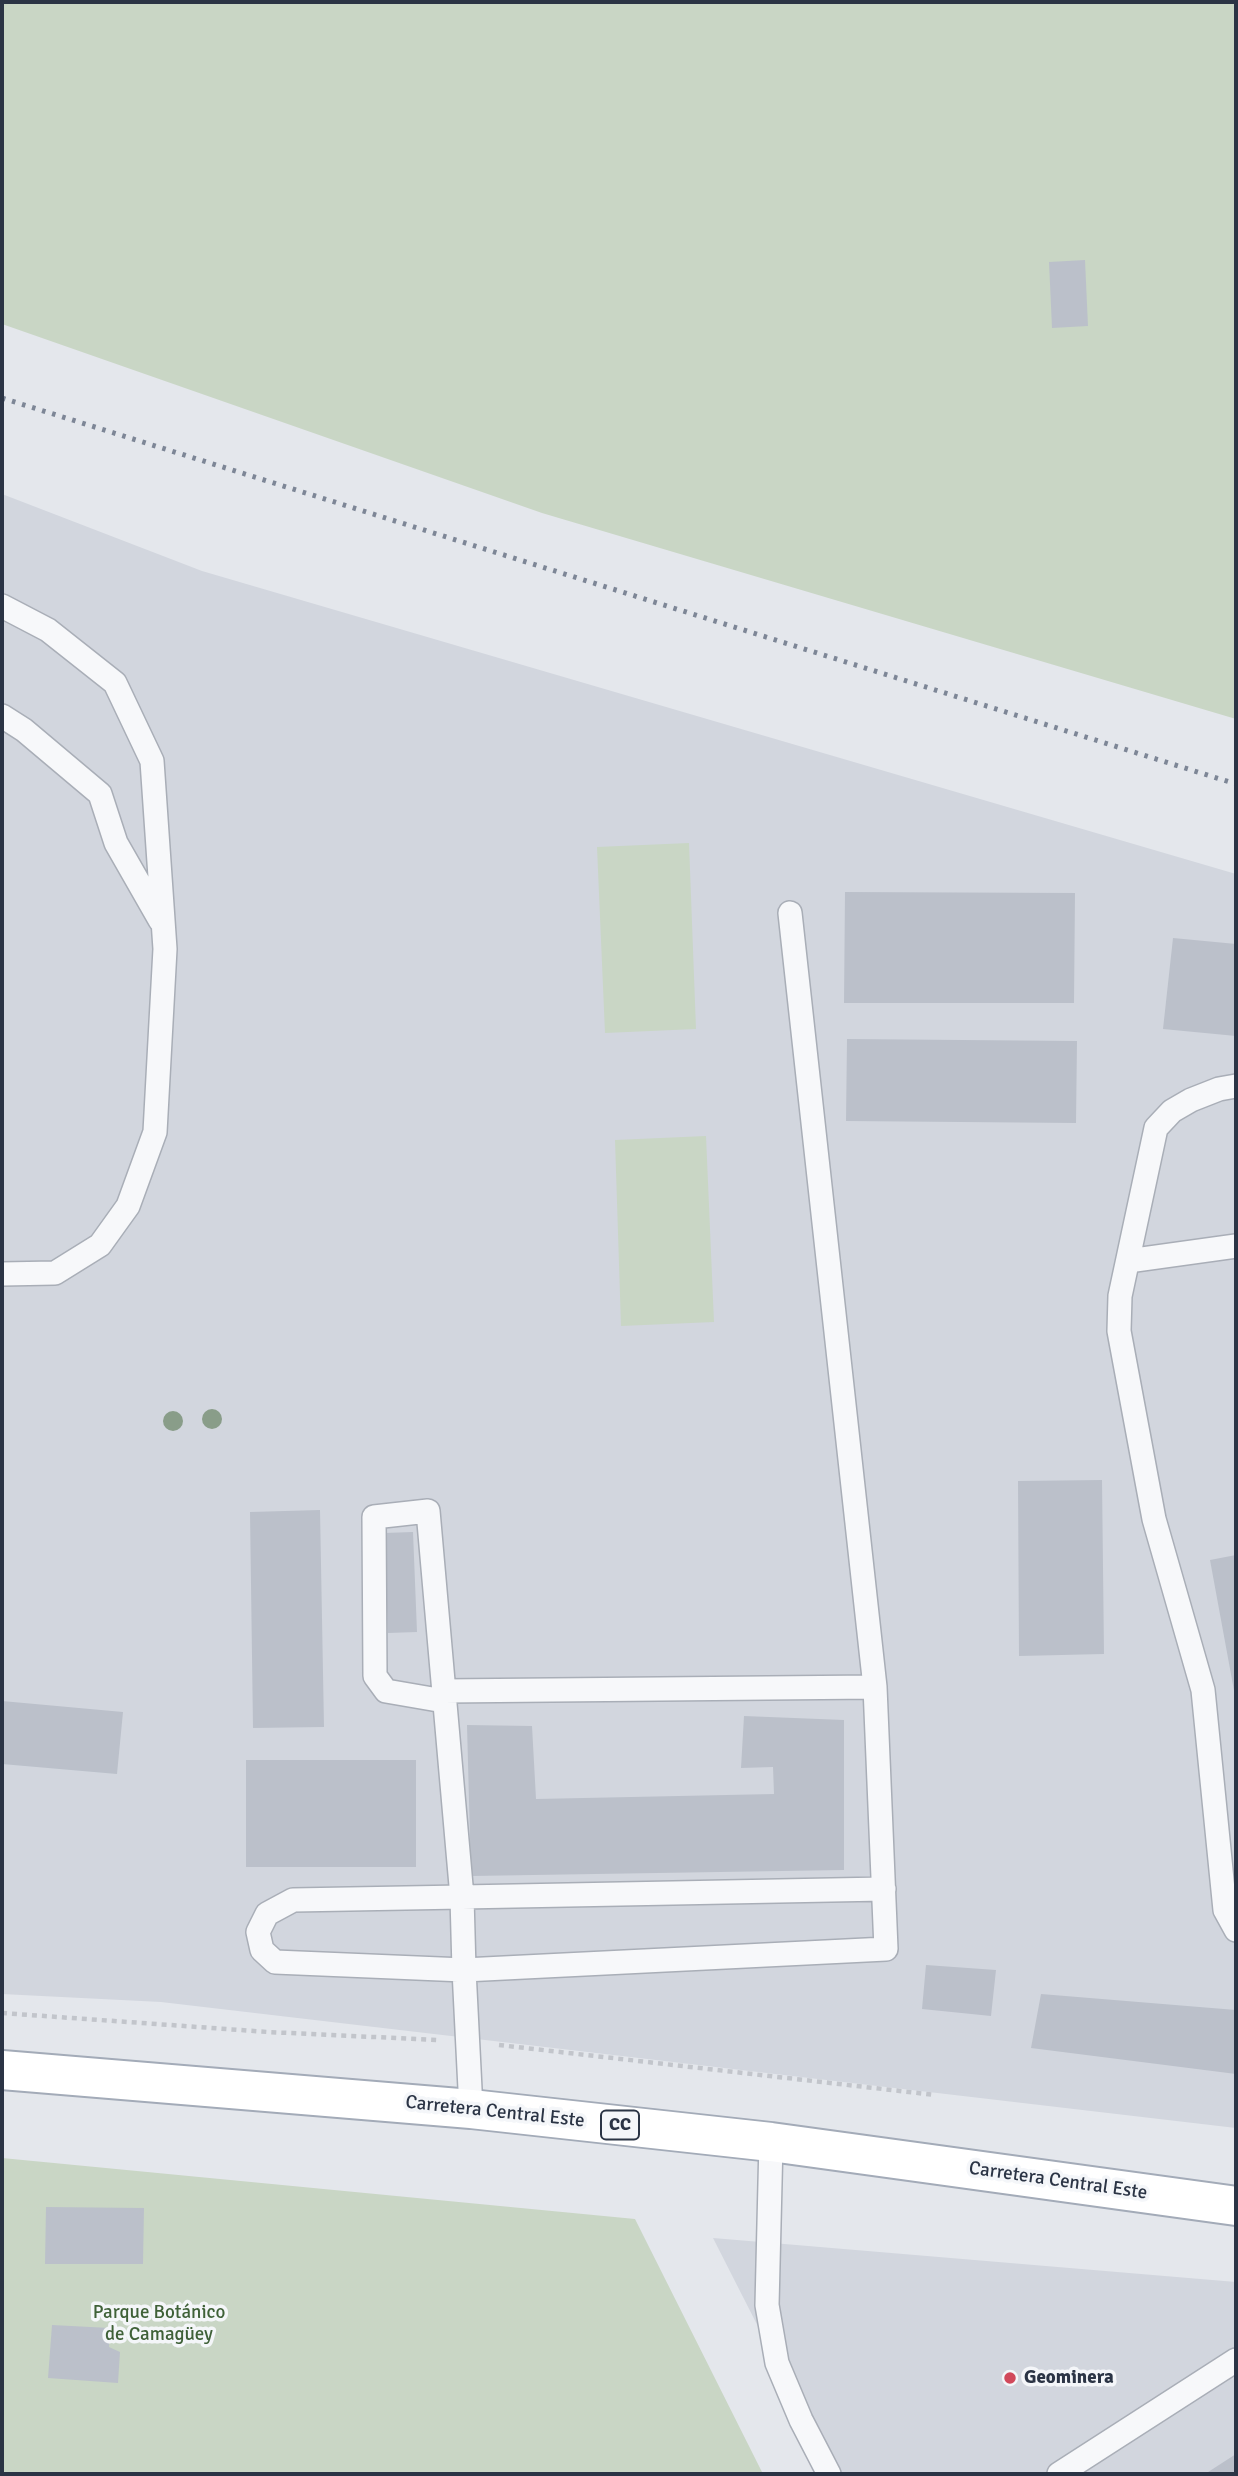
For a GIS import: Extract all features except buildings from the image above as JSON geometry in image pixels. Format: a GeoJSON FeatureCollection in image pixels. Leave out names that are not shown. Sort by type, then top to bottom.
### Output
{"type":"FeatureCollection","features":[{"type":"Feature","properties":{"kind":"main road","name":"Carretera Central Este"},"geometry":{"type":"LineString","coordinates":[[2,2070],[471,2109],[771,2142],[1236,2206]]}},
{"type":"Feature","properties":{"kind":"lane"},"geometry":{"type":"LineString","coordinates":[[2,606],[48,630],[115,683],[152,761],[165,949],[155,1132],[128,1206],[100,1245],[55,1273],[2,1274]]}},
{"type":"Feature","properties":{"kind":"lane"},"geometry":{"type":"LineString","coordinates":[[2,716],[24,730],[100,794],[116,844],[163,925]]}},
{"type":"Feature","properties":{"kind":"lane"},"geometry":{"type":"LineString","coordinates":[[790,913],[875,1687],[884,1889],[886,1949],[464,1970],[275,1962],[262,1950],[258,1932],[267,1914],[293,1900],[884,1889]]}},
{"type":"Feature","properties":{"kind":"lane"},"geometry":{"type":"LineString","coordinates":[[1236,1086],[1219,1089],[1191,1100],[1172,1111],[1156,1128],[1120,1296],[1119,1331],[1154,1519],[1203,1690],[1225,1910],[1236,1930]]}},
{"type":"Feature","properties":{"kind":"lane"},"geometry":{"type":"LineString","coordinates":[[1128,1261],[1236,1246]]}},
{"type":"Feature","properties":{"kind":"lane"},"geometry":{"type":"LineString","coordinates":[[471,2109],[462,1897],[444,1696],[428,1511],[374,1517],[375,1676],[386,1691],[444,1696],[875,1687]]}},
{"type":"Feature","properties":{"kind":"lane"},"geometry":{"type":"LineString","coordinates":[[771,2142],[767,2305],[777,2363],[801,2420],[829,2474]]}},
{"type":"Feature","properties":{"kind":"lane"},"geometry":{"type":"LineString","coordinates":[[1059,2474],[1236,2360]]}},
{"type":"Feature","properties":{"kind":"shaded area"},"geometry":{"type":"Polygon","coordinates":[[[2,494],[202,571],[1236,874],[1236,2128],[161,2002],[2,1994],[2,494]]]}},
{"type":"Feature","properties":{"kind":"shaded area","name":"Geominera"},"geometry":{"type":"Polygon","coordinates":[[[713,2238],[1236,2282],[1236,2474],[833,2474],[713,2238]]]}},
{"type":"Feature","properties":{"kind":"green space"},"geometry":{"type":"Polygon","coordinates":[[[2,2],[1236,2],[1236,719],[542,513],[2,324],[2,2]]]}},
{"type":"Feature","properties":{"kind":"green space"},"geometry":{"type":"Polygon","coordinates":[[[689,843],[696,1029],[605,1033],[597,847],[689,843]]]}},
{"type":"Feature","properties":{"kind":"green space"},"geometry":{"type":"Polygon","coordinates":[[[706,1136],[714,1322],[621,1326],[615,1140],[706,1136]]]}},
{"type":"Feature","properties":{"kind":"green space","name":"Parque Botánico de Camagüey"},"geometry":{"type":"Polygon","coordinates":[[[2,2158],[635,2219],[763,2474],[2,2474],[2,2158]]]}},
{"type":"Feature","properties":{"kind":"railway"},"geometry":{"type":"LineString","coordinates":[[2,398],[1236,784]]}},
{"type":"Feature","properties":{"kind":"place","name":"Geominera"},"geometry":{"type":"Point","coordinates":[1010,2378]}}]}
